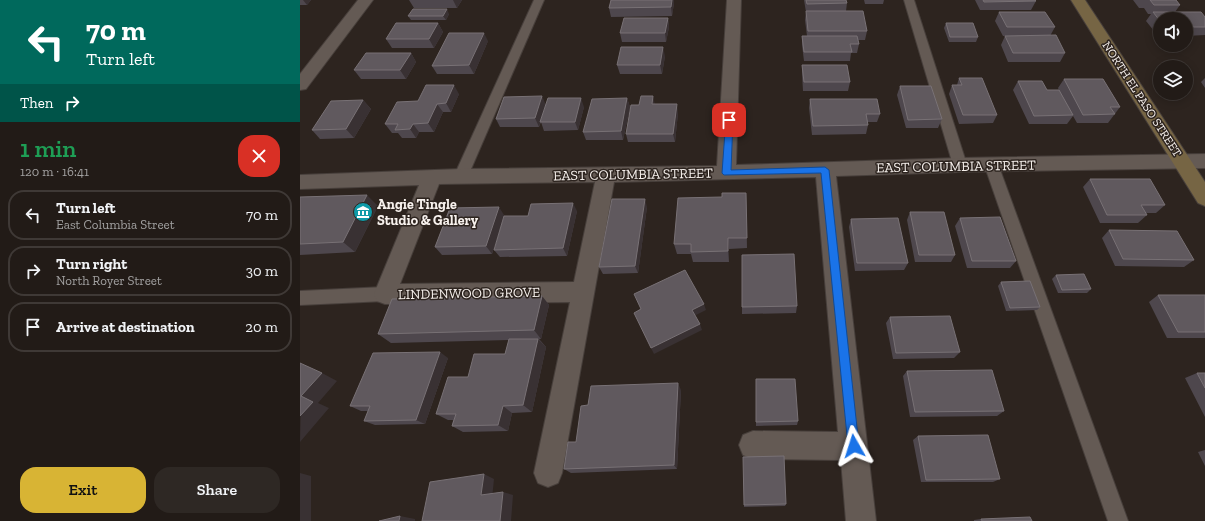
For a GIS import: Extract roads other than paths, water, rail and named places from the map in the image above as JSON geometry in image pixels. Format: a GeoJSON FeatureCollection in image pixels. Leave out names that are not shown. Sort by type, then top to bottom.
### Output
{"type":"FeatureCollection","features":[{"type":"Feature","properties":{"kind":"street"},"geometry":{"type":"LineString","coordinates":[[300,85],[366,0]]}},
{"type":"Feature","properties":{"kind":"street"},"geometry":{"type":"LineString","coordinates":[[726,173],[734,0]]}},
{"type":"Feature","properties":{"kind":"street","name":"NORTH EL PASO STREET"},"geometry":{"type":"LineString","coordinates":[[1078,0],[1205,198]]}},
{"type":"Feature","properties":{"kind":"street","name":"EAST COLUMBIA STREET"},"geometry":{"type":"LineString","coordinates":[[300,182],[461,176],[726,173],[991,164],[1205,161]]}},
{"type":"Feature","properties":{"kind":"street"},"geometry":{"type":"LineString","coordinates":[[825,170],[861,521]]}},
{"type":"Feature","properties":{"kind":"street"},"geometry":{"type":"LineString","coordinates":[[548,473],[606,174]]}},
{"type":"Feature","properties":{"kind":"street","name":"LINDENWOOD GROVE"},"geometry":{"type":"LineString","coordinates":[[432,177],[385,294],[583,292]]}},
{"type":"Feature","properties":{"kind":"street"},"geometry":{"type":"LineString","coordinates":[[753,445],[854,446]]}},
{"type":"Feature","properties":{"kind":"lane"},"geometry":{"type":"LineString","coordinates":[[461,176],[539,0]]}},
{"type":"Feature","properties":{"kind":"lane"},"geometry":{"type":"LineString","coordinates":[[908,0],[960,165]]}},
{"type":"Feature","properties":{"kind":"lane"},"geometry":{"type":"LineString","coordinates":[[991,164],[1118,521]]}},
{"type":"Feature","properties":{"kind":"lane"},"geometry":{"type":"LineString","coordinates":[[300,298],[385,294]]}},
{"type":"Feature","properties":{"kind":"place","name":"Angie Tingle Studio & Gallery"},"geometry":{"type":"Point","coordinates":[363,212]}}]}
